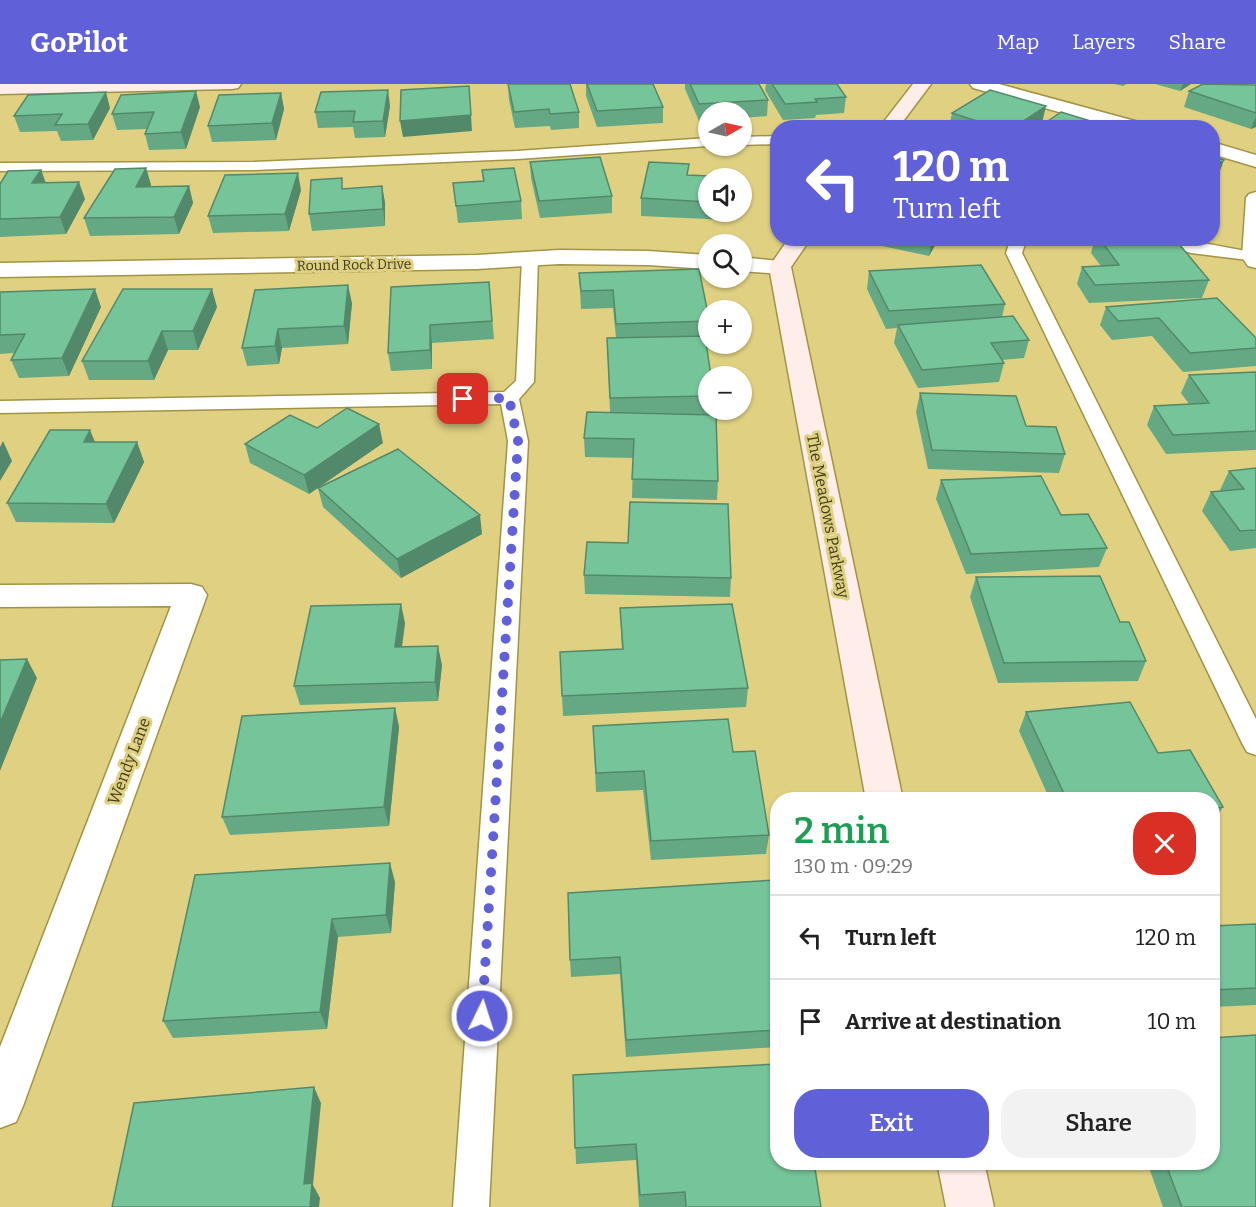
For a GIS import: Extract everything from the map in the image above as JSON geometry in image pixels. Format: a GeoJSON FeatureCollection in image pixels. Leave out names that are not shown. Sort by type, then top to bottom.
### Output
{"type":"FeatureCollection","features":[{"type":"Feature","properties":{"kind":"street"},"geometry":{"type":"LineString","coordinates":[[0,89],[232,84]]}},
{"type":"Feature","properties":{"kind":"street"},"geometry":{"type":"LineString","coordinates":[[894,120],[922,84]]}},
{"type":"Feature","properties":{"kind":"street"},"geometry":{"type":"LineString","coordinates":[[979,84],[1110,120]]}},
{"type":"Feature","properties":{"kind":"street"},"geometry":{"type":"LineString","coordinates":[[1220,150],[1256,161]]}},
{"type":"Feature","properties":{"kind":"street"},"geometry":{"type":"LineString","coordinates":[[1255,259],[1256,198]]}},
{"type":"Feature","properties":{"kind":"street"},"geometry":{"type":"LineString","coordinates":[[752,265],[780,267],[794,246]]}},
{"type":"Feature","properties":{"kind":"street","name":"Round Rock Drive"},"geometry":{"type":"LineString","coordinates":[[0,270],[190,269],[530,259],[648,258],[698,261]]}},
{"type":"Feature","properties":{"kind":"street","name":"The Meadows Parkway"},"geometry":{"type":"LineString","coordinates":[[780,267],[883,792]]}},
{"type":"Feature","properties":{"kind":"street","name":"Wendy Lane"},"geometry":{"type":"LineString","coordinates":[[0,596],[191,595],[0,1106]]}},
{"type":"Feature","properties":{"kind":"street"},"geometry":{"type":"LineString","coordinates":[[962,1170],[970,1207]]}},
{"type":"Feature","properties":{"kind":"lane"},"geometry":{"type":"LineString","coordinates":[[752,141],[770,140]]}},
{"type":"Feature","properties":{"kind":"lane"},"geometry":{"type":"LineString","coordinates":[[0,167],[254,166],[506,156],[698,143]]}},
{"type":"Feature","properties":{"kind":"lane"},"geometry":{"type":"LineString","coordinates":[[1016,246],[1014,253],[1256,745]]}},
{"type":"Feature","properties":{"kind":"lane"},"geometry":{"type":"LineString","coordinates":[[1185,246],[1255,259]]}},
{"type":"Feature","properties":{"kind":"lane"},"geometry":{"type":"LineString","coordinates":[[0,406],[509,398],[525,382],[530,259]]}},
{"type":"Feature","properties":{"kind":"lane"},"geometry":{"type":"LineString","coordinates":[[471,1207],[518,441],[509,398]]}},
{"type":"Feature","properties":{"kind":"building"},"geometry":{"type":"Polygon","coordinates":[[[508,84],[570,84],[579,112],[550,114],[549,109],[514,112],[508,84]]]}},
{"type":"Feature","properties":{"kind":"building"},"geometry":{"type":"Polygon","coordinates":[[[587,84],[653,84],[663,107],[597,111],[587,84]]]}},
{"type":"Feature","properties":{"kind":"building"},"geometry":{"type":"Polygon","coordinates":[[[690,84],[759,84],[768,100],[734,102],[698,102],[690,84]]]}},
{"type":"Feature","properties":{"kind":"building"},"geometry":{"type":"Polygon","coordinates":[[[772,84],[837,84],[846,97],[785,104],[772,84]]]}},
{"type":"Feature","properties":{"kind":"building"},"geometry":{"type":"Polygon","coordinates":[[[1203,84],[1256,85],[1256,113],[1189,91],[1203,84]]]}},
{"type":"Feature","properties":{"kind":"building"},"geometry":{"type":"Polygon","coordinates":[[[469,86],[471,115],[400,121],[401,90],[469,86]]]}},
{"type":"Feature","properties":{"kind":"building"},"geometry":{"type":"Polygon","coordinates":[[[388,90],[383,121],[353,122],[355,111],[315,112],[321,92],[388,90]]]}},
{"type":"Feature","properties":{"kind":"building"},"geometry":{"type":"Polygon","coordinates":[[[990,90],[1046,106],[1025,120],[973,120],[952,113],[990,90]]]}},
{"type":"Feature","properties":{"kind":"building"},"geometry":{"type":"Polygon","coordinates":[[[196,91],[181,132],[145,134],[154,112],[112,114],[121,95],[196,91]]]}},
{"type":"Feature","properties":{"kind":"building"},"geometry":{"type":"Polygon","coordinates":[[[106,92],[88,124],[55,125],[62,114],[14,116],[28,95],[106,92]]]}},
{"type":"Feature","properties":{"kind":"building"},"geometry":{"type":"Polygon","coordinates":[[[281,93],[272,123],[208,126],[219,95],[281,93]]]}},
{"type":"Feature","properties":{"kind":"building"},"geometry":{"type":"Polygon","coordinates":[[[1061,112],[1087,120],[1050,120],[1061,112]]]}},
{"type":"Feature","properties":{"kind":"building"},"geometry":{"type":"Polygon","coordinates":[[[600,157],[612,196],[539,201],[530,162],[600,157]]]}},
{"type":"Feature","properties":{"kind":"building"},"geometry":{"type":"Polygon","coordinates":[[[649,162],[689,164],[687,175],[698,175],[698,201],[641,198],[649,162]]]}},
{"type":"Feature","properties":{"kind":"building"},"geometry":{"type":"Polygon","coordinates":[[[146,168],[136,187],[189,186],[174,217],[84,218],[115,169],[146,168]]]}},
{"type":"Feature","properties":{"kind":"building"},"geometry":{"type":"Polygon","coordinates":[[[514,168],[521,201],[456,206],[453,183],[484,181],[482,170],[514,168]]]}},
{"type":"Feature","properties":{"kind":"building"},"geometry":{"type":"Polygon","coordinates":[[[41,170],[32,183],[79,182],[60,217],[0,219],[0,184],[8,171],[41,170]]]}},
{"type":"Feature","properties":{"kind":"building"},"geometry":{"type":"Polygon","coordinates":[[[298,173],[285,214],[208,216],[225,175],[298,173]]]}},
{"type":"Feature","properties":{"kind":"building"},"geometry":{"type":"Polygon","coordinates":[[[342,178],[342,189],[382,186],[383,209],[309,214],[311,180],[342,178]]]}},
{"type":"Feature","properties":{"kind":"building"},"geometry":{"type":"Polygon","coordinates":[[[1105,246],[1181,246],[1209,280],[1095,285],[1082,267],[1119,265],[1105,246]]]}},
{"type":"Feature","properties":{"kind":"building"},"geometry":{"type":"Polygon","coordinates":[[[981,265],[1005,304],[889,311],[869,271],[981,265]]]}},
{"type":"Feature","properties":{"kind":"building"},"geometry":{"type":"Polygon","coordinates":[[[698,269],[698,288],[703,288],[705,300],[698,300],[698,321],[616,324],[613,290],[581,291],[579,273],[698,269]]]}},
{"type":"Feature","properties":{"kind":"building"},"geometry":{"type":"Polygon","coordinates":[[[489,282],[492,321],[430,325],[430,350],[388,353],[391,287],[489,282]]]}},
{"type":"Feature","properties":{"kind":"building"},"geometry":{"type":"Polygon","coordinates":[[[348,285],[344,326],[278,329],[275,346],[242,348],[255,290],[348,285]]]}},
{"type":"Feature","properties":{"kind":"building"},"geometry":{"type":"Polygon","coordinates":[[[95,289],[62,358],[11,360],[25,334],[0,335],[0,292],[95,289]]]}},
{"type":"Feature","properties":{"kind":"building"},"geometry":{"type":"Polygon","coordinates":[[[123,289],[212,289],[193,331],[162,331],[148,361],[82,361],[123,289]]]}},
{"type":"Feature","properties":{"kind":"building"},"geometry":{"type":"Polygon","coordinates":[[[1217,298],[1256,338],[1256,348],[1190,353],[1159,318],[1118,321],[1106,307],[1217,298]]]}},
{"type":"Feature","properties":{"kind":"building"},"geometry":{"type":"Polygon","coordinates":[[[1013,316],[1029,340],[991,343],[1004,363],[922,370],[898,325],[1013,316]]]}},
{"type":"Feature","properties":{"kind":"building"},"geometry":{"type":"Polygon","coordinates":[[[698,336],[698,354],[708,354],[710,366],[698,366],[698,396],[610,398],[607,338],[698,336]]]}},
{"type":"Feature","properties":{"kind":"building"},"geometry":{"type":"Polygon","coordinates":[[[1256,372],[1256,431],[1173,435],[1154,406],[1209,403],[1189,375],[1256,372]]]}},
{"type":"Feature","properties":{"kind":"building"},"geometry":{"type":"Polygon","coordinates":[[[920,393],[1016,396],[1026,426],[1056,427],[1065,454],[932,450],[920,393]]]}},
{"type":"Feature","properties":{"kind":"building"},"geometry":{"type":"Polygon","coordinates":[[[347,408],[379,424],[304,475],[245,444],[290,415],[317,428],[347,408]]]}},
{"type":"Feature","properties":{"kind":"building"},"geometry":{"type":"Polygon","coordinates":[[[587,412],[698,415],[698,420],[716,420],[718,481],[632,479],[634,439],[584,438],[587,412]]]}},
{"type":"Feature","properties":{"kind":"building"},"geometry":{"type":"Polygon","coordinates":[[[50,430],[90,430],[84,442],[137,442],[106,504],[7,503],[50,430]]]}},
{"type":"Feature","properties":{"kind":"building"},"geometry":{"type":"Polygon","coordinates":[[[398,449],[480,515],[397,559],[318,488],[398,449]]]}},
{"type":"Feature","properties":{"kind":"building"},"geometry":{"type":"Polygon","coordinates":[[[1256,468],[1256,530],[1240,531],[1211,492],[1244,489],[1229,471],[1256,468]]]}},
{"type":"Feature","properties":{"kind":"building"},"geometry":{"type":"Polygon","coordinates":[[[1041,476],[1061,515],[1088,514],[1107,548],[971,554],[941,480],[1041,476]]]}},
{"type":"Feature","properties":{"kind":"building"},"geometry":{"type":"Polygon","coordinates":[[[630,502],[728,504],[731,578],[584,575],[587,542],[628,543],[630,502]]]}},
{"type":"Feature","properties":{"kind":"building"},"geometry":{"type":"Polygon","coordinates":[[[1100,576],[1120,622],[1129,622],[1146,661],[1004,663],[976,577],[1100,576]]]}},
{"type":"Feature","properties":{"kind":"building"},"geometry":{"type":"Polygon","coordinates":[[[401,604],[395,647],[438,646],[435,682],[294,686],[311,606],[401,604]]]}},
{"type":"Feature","properties":{"kind":"building"},"geometry":{"type":"Polygon","coordinates":[[[732,604],[748,688],[562,696],[560,652],[623,649],[620,608],[732,604]]]}},
{"type":"Feature","properties":{"kind":"building"},"geometry":{"type":"Polygon","coordinates":[[[27,659],[0,723],[0,660],[27,659]]]}},
{"type":"Feature","properties":{"kind":"building"},"geometry":{"type":"Polygon","coordinates":[[[1130,702],[1158,753],[1190,750],[1214,792],[1063,792],[1026,712],[1130,702]]]}},
{"type":"Feature","properties":{"kind":"building"},"geometry":{"type":"Polygon","coordinates":[[[395,708],[384,807],[222,817],[242,716],[395,708]]]}},
{"type":"Feature","properties":{"kind":"building"},"geometry":{"type":"Polygon","coordinates":[[[728,719],[733,752],[755,751],[769,835],[651,841],[644,771],[596,773],[593,726],[728,719]]]}},
{"type":"Feature","properties":{"kind":"building"},"geometry":{"type":"Polygon","coordinates":[[[390,863],[386,915],[332,919],[320,1012],[163,1021],[195,875],[390,863]]]}},
{"type":"Feature","properties":{"kind":"building"},"geometry":{"type":"Polygon","coordinates":[[[770,880],[770,1030],[626,1040],[620,957],[570,960],[568,893],[770,880]]]}},
{"type":"Feature","properties":{"kind":"building"},"geometry":{"type":"Polygon","coordinates":[[[1256,924],[1256,988],[1220,990],[1220,926],[1256,924]]]}},
{"type":"Feature","properties":{"kind":"building"},"geometry":{"type":"Polygon","coordinates":[[[1256,1035],[1256,1207],[1182,1207],[1168,1170],[1220,1170],[1220,1037],[1256,1035]]]}},
{"type":"Feature","properties":{"kind":"building"},"geometry":{"type":"Polygon","coordinates":[[[770,1064],[770,1170],[815,1170],[821,1207],[686,1207],[685,1192],[640,1195],[636,1144],[575,1148],[573,1075],[770,1064]]]}},
{"type":"Feature","properties":{"kind":"building"},"geometry":{"type":"Polygon","coordinates":[[[314,1087],[304,1184],[312,1183],[310,1207],[112,1207],[134,1103],[314,1087]]]}},
{"type":"Feature","properties":{"kind":"route"},"geometry":{"type":"LineString","coordinates":[[463,399],[509,398],[518,441],[482,1016]]}}]}
